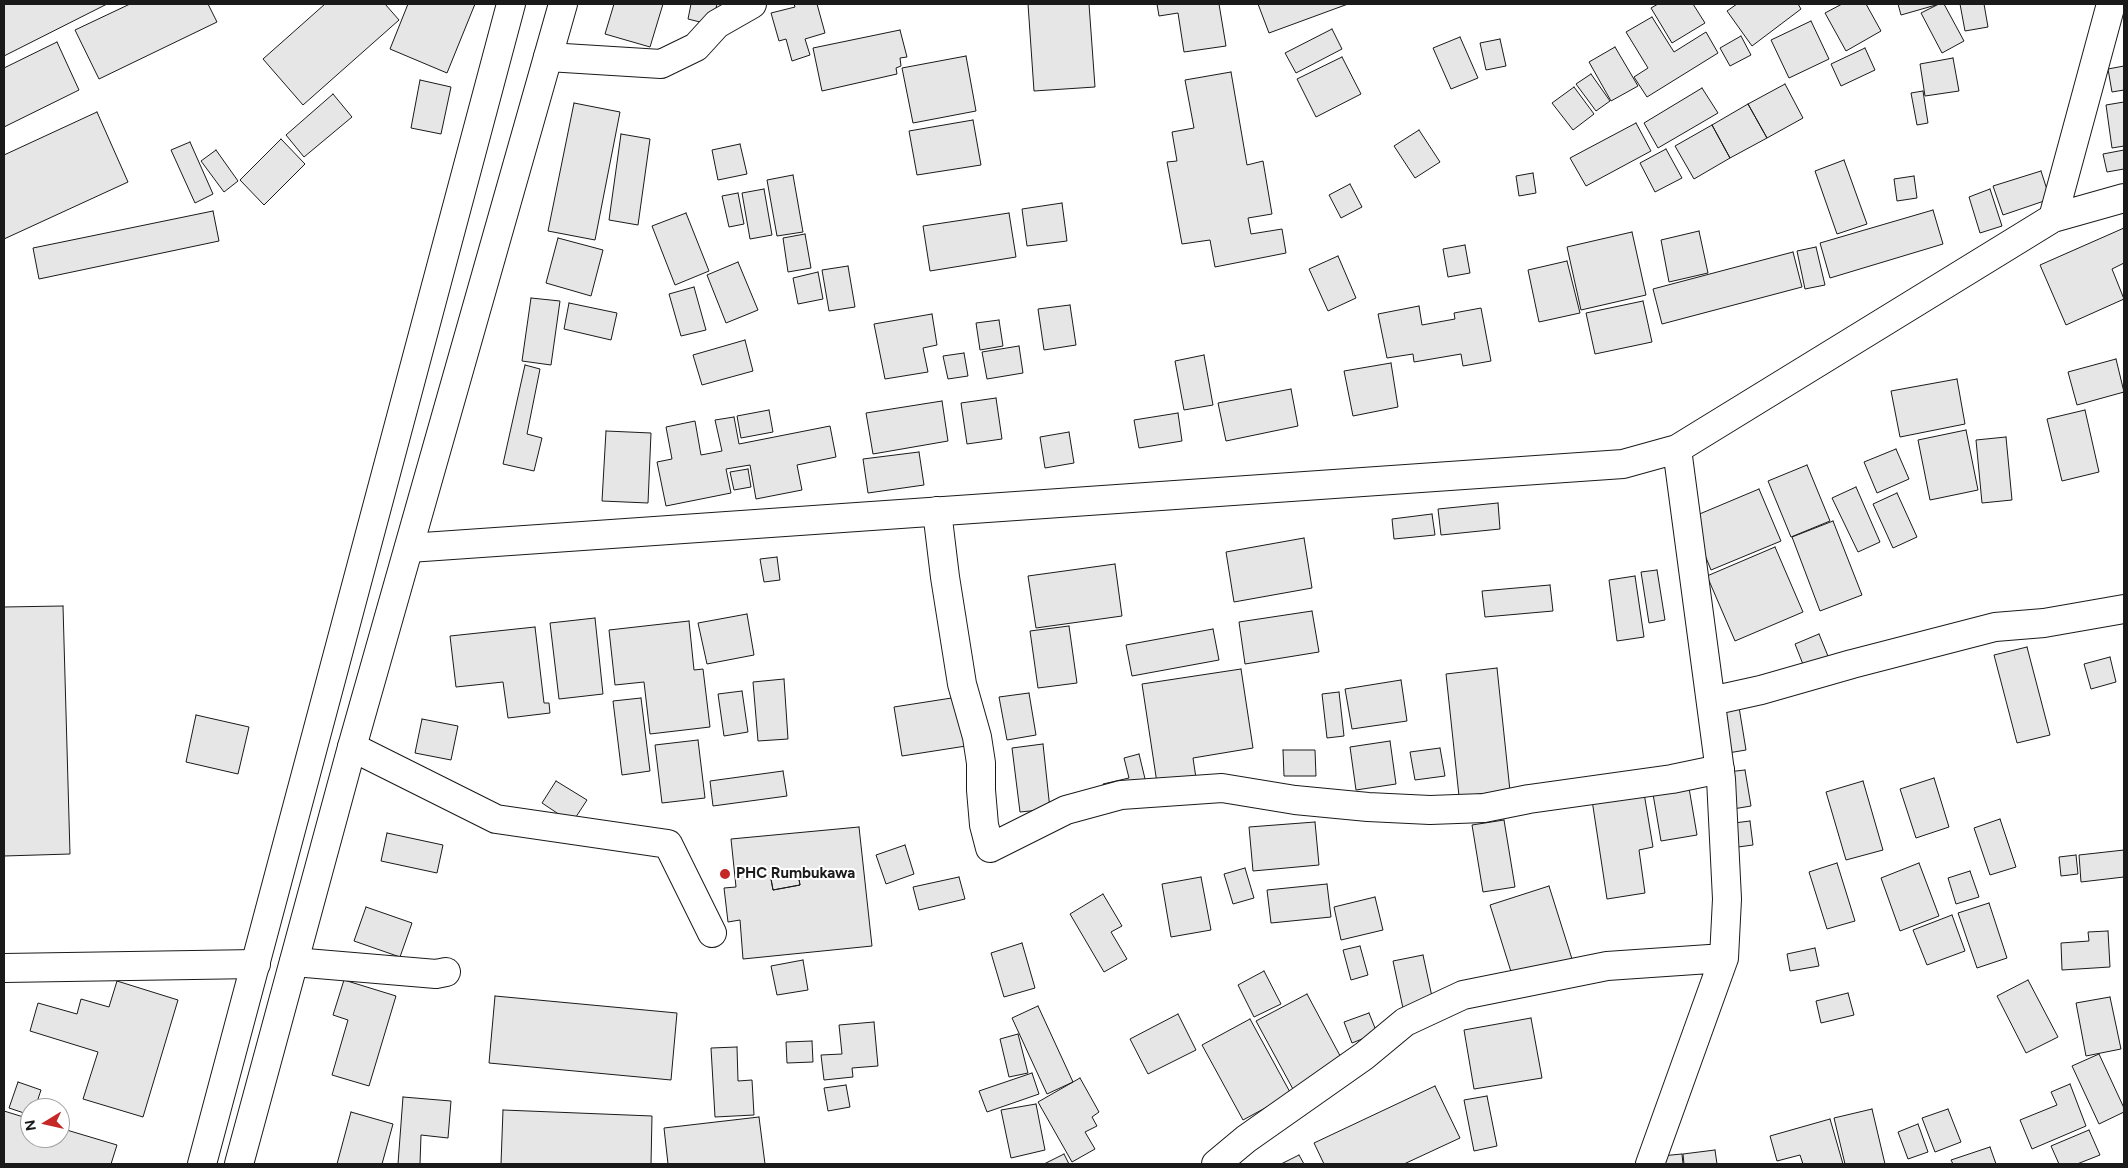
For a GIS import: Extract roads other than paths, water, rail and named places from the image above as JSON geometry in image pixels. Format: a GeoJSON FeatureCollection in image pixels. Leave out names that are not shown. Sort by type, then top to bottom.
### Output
{"type":"FeatureCollection","features":[{"type":"Feature","properties":{"kind":"street"},"geometry":{"type":"LineString","coordinates":[[202,1164],[511,4]]}},
{"type":"Feature","properties":{"kind":"street"},"geometry":{"type":"LineString","coordinates":[[239,1164],[352,747],[563,4]]}},
{"type":"Feature","properties":{"kind":"street"},"geometry":{"type":"LineString","coordinates":[[548,57],[661,64],[696,46],[720,14],[752,4]]}},
{"type":"Feature","properties":{"kind":"street"},"geometry":{"type":"LineString","coordinates":[[2053,218],[2111,4]]}},
{"type":"Feature","properties":{"kind":"street"},"geometry":{"type":"LineString","coordinates":[[409,548],[1623,464],[1677,449],[2053,218],[2124,198]]}},
{"type":"Feature","properties":{"kind":"street"},"geometry":{"type":"LineString","coordinates":[[1650,1164],[1724,958],[1727,899],[1720,769],[1677,449]]}},
{"type":"Feature","properties":{"kind":"street"},"geometry":{"type":"LineString","coordinates":[[937,512],[962,684],[977,737],[981,763],[984,825],[990,848],[1066,810],[1121,795],[1222,788],[1295,800],[1350,806],[1448,810],[1484,808],[1529,799],[1672,779],[1720,769]]}},
{"type":"Feature","properties":{"kind":"street"},"geometry":{"type":"LineString","coordinates":[[1711,701],[1761,690],[1995,627],[2044,623],[2124,610]]}},
{"type":"Feature","properties":{"kind":"street"},"geometry":{"type":"LineString","coordinates":[[352,747],[496,819],[668,844],[712,933]]}},
{"type":"Feature","properties":{"kind":"street"},"geometry":{"type":"LineString","coordinates":[[1216,1164],[1246,1139],[1364,1056],[1405,1022],[1463,995],[1607,966],[1724,958]]}},
{"type":"Feature","properties":{"kind":"street"},"geometry":{"type":"LineString","coordinates":[[294,962],[436,974],[446,972]]}},
{"type":"Feature","properties":{"kind":"street"},"geometry":{"type":"LineString","coordinates":[[4,968],[256,964]]}},
{"type":"Feature","properties":{"kind":"place","name":"PHC Rumbukawa"},"geometry":{"type":"Point","coordinates":[725,874]}}]}
